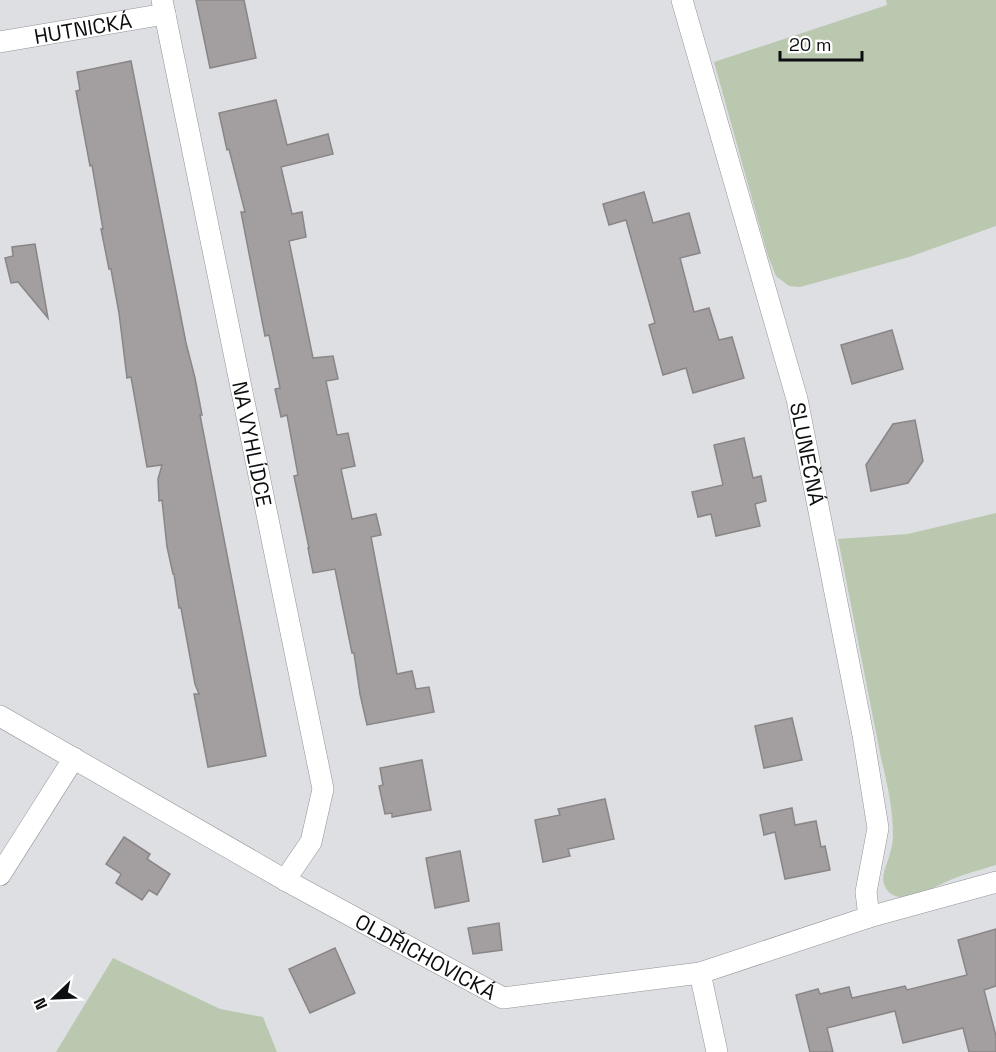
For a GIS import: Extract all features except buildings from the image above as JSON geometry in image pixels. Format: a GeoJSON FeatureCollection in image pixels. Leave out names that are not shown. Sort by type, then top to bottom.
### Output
{"type":"FeatureCollection","features":[{"type":"Feature","properties":{"kind":"street","name":"SLUNEČNÁ"},"geometry":{"type":"LineString","coordinates":[[682,0],[799,411],[863,735],[878,828],[866,892],[869,917]]}},
{"type":"Feature","properties":{"kind":"street","name":"HUTNICKÁ"},"geometry":{"type":"LineString","coordinates":[[0,42],[164,7]]}},
{"type":"Feature","properties":{"kind":"street","name":"NA VYHLÍDCE"},"geometry":{"type":"LineString","coordinates":[[164,7],[322,789],[310,842],[285,880]]}},
{"type":"Feature","properties":{"kind":"street","name":"OLDŘICHOVICKÁ"},"geometry":{"type":"LineString","coordinates":[[0,716],[285,880],[503,998],[700,973],[869,917],[996,882]]}},
{"type":"Feature","properties":{"kind":"street"},"geometry":{"type":"LineString","coordinates":[[0,875],[74,758]]}},
{"type":"Feature","properties":{"kind":"street"},"geometry":{"type":"LineString","coordinates":[[700,973],[717,1052]]}},
{"type":"Feature","properties":{"kind":"green space"},"geometry":{"type":"Polygon","coordinates":[[[886,0],[996,0],[996,226],[909,257],[800,287],[789,286],[776,276],[768,256],[714,62],[887,5],[886,0]]]}},
{"type":"Feature","properties":{"kind":"green space"},"geometry":{"type":"Polygon","coordinates":[[[996,513],[996,865],[960,876],[918,894],[898,897],[888,891],[883,880],[893,840],[891,806],[838,539],[908,534],[996,513]]]}},
{"type":"Feature","properties":{"kind":"green space"},"geometry":{"type":"Polygon","coordinates":[[[113,958],[220,1009],[263,1017],[277,1052],[56,1052],[113,958]]]}}]}
